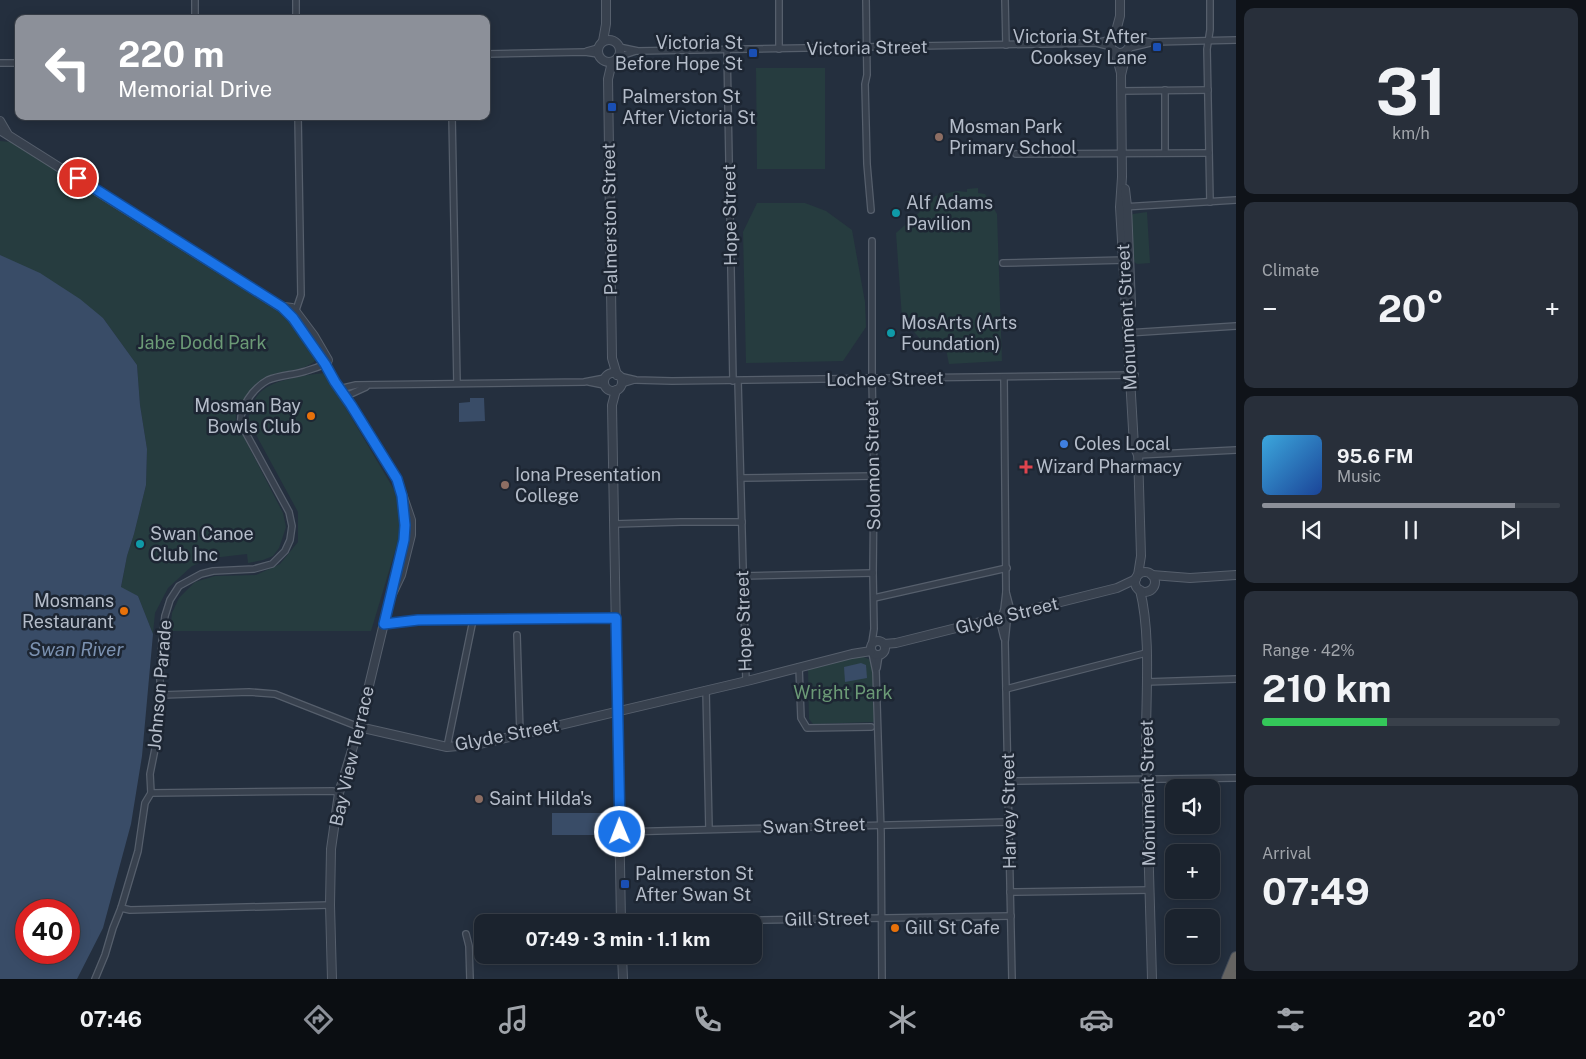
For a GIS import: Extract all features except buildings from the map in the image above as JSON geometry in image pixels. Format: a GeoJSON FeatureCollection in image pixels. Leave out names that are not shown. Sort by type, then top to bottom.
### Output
{"type":"FeatureCollection","features":[{"type":"Feature","properties":{"kind":"highway"},"geometry":{"type":"LineString","coordinates":[[1227,979],[1236,957]]}},
{"type":"Feature","properties":{"kind":"street"},"geometry":{"type":"LineString","coordinates":[[195,0],[195,15]]}},
{"type":"Feature","properties":{"kind":"street"},"geometry":{"type":"LineString","coordinates":[[296,0],[296,15]]}},
{"type":"Feature","properties":{"kind":"street","name":"Palmerston Street"},"geometry":{"type":"LineString","coordinates":[[606,0],[603,49],[608,79],[612,382]]}},
{"type":"Feature","properties":{"kind":"street"},"geometry":{"type":"LineString","coordinates":[[779,0],[779,49]]}},
{"type":"Feature","properties":{"kind":"street"},"geometry":{"type":"LineString","coordinates":[[866,0],[865,93],[872,210]]}},
{"type":"Feature","properties":{"kind":"street"},"geometry":{"type":"LineString","coordinates":[[1005,0],[1006,46]]}},
{"type":"Feature","properties":{"kind":"street"},"geometry":{"type":"LineString","coordinates":[[1120,0],[1120,16],[1113,37],[1113,49],[1121,52],[1154,42]]}},
{"type":"Feature","properties":{"kind":"street"},"geometry":{"type":"LineString","coordinates":[[1210,0],[1210,30],[1207,50],[1210,202]]}},
{"type":"Feature","properties":{"kind":"street"},"geometry":{"type":"LineString","coordinates":[[1120,16],[1130,43],[1128,49]]}},
{"type":"Feature","properties":{"kind":"street"},"geometry":{"type":"LineString","coordinates":[[1113,37],[1120,33],[1154,42],[1236,40]]}},
{"type":"Feature","properties":{"kind":"street","name":"Victoria Street"},"geometry":{"type":"LineString","coordinates":[[619,47],[638,51],[1006,46],[1096,43],[1113,37]]}},
{"type":"Feature","properties":{"kind":"street","name":"Victoria Street"},"geometry":{"type":"LineString","coordinates":[[1096,43],[1113,49]]}},
{"type":"Feature","properties":{"kind":"street"},"geometry":{"type":"LineString","coordinates":[[490,54],[585,52],[619,47]]}},
{"type":"Feature","properties":{"kind":"street","name":"Palmerston Street"},"geometry":{"type":"LineString","coordinates":[[608,79],[615,60],[620,54],[619,47]]}},
{"type":"Feature","properties":{"kind":"street"},"geometry":{"type":"LineString","coordinates":[[603,49],[605,62],[615,60]]}},
{"type":"Feature","properties":{"kind":"street","name":"Hope Street"},"geometry":{"type":"LineString","coordinates":[[727,49],[746,681]]}},
{"type":"Feature","properties":{"kind":"street","name":"Monument Street"},"geometry":{"type":"LineString","coordinates":[[1113,49],[1121,75]]}},
{"type":"Feature","properties":{"kind":"street","name":"Monument Street"},"geometry":{"type":"LineString","coordinates":[[1128,49],[1121,75],[1122,177],[1134,446],[1138,455],[1141,556],[1137,583],[1144,607],[1146,653],[1152,979]]}},
{"type":"Feature","properties":{"kind":"street","name":"Victoria Street"},"geometry":{"type":"LineString","coordinates":[[615,60],[638,51]]}},
{"type":"Feature","properties":{"kind":"street"},"geometry":{"type":"LineString","coordinates":[[0,63],[15,63]]}},
{"type":"Feature","properties":{"kind":"street"},"geometry":{"type":"LineString","coordinates":[[1165,90],[1165,153]]}},
{"type":"Feature","properties":{"kind":"street"},"geometry":{"type":"LineString","coordinates":[[1121,91],[1208,90]]}},
{"type":"Feature","properties":{"kind":"street"},"geometry":{"type":"LineString","coordinates":[[293,313],[301,295],[298,120]]}},
{"type":"Feature","properties":{"kind":"street"},"geometry":{"type":"LineString","coordinates":[[452,120],[458,384]]}},
{"type":"Feature","properties":{"kind":"street","name":"Bay View Terrace"},"geometry":{"type":"LineString","coordinates":[[0,122],[3,132],[293,313],[326,360],[351,405],[397,479],[402,496],[405,525],[404,540],[340,793],[331,849],[332,979]]}},
{"type":"Feature","properties":{"kind":"street"},"geometry":{"type":"LineString","coordinates":[[1016,154],[1209,153]]}},
{"type":"Feature","properties":{"kind":"street"},"geometry":{"type":"LineString","coordinates":[[1124,207],[1236,200]]}},
{"type":"Feature","properties":{"kind":"street","name":"Solomon Street"},"geometry":{"type":"LineString","coordinates":[[872,241],[873,573],[874,629],[877,648],[876,672],[881,824],[882,979]]}},
{"type":"Feature","properties":{"kind":"street"},"geometry":{"type":"LineString","coordinates":[[1003,263],[1126,260]]}},
{"type":"Feature","properties":{"kind":"street"},"geometry":{"type":"LineString","coordinates":[[1129,332],[1236,326]]}},
{"type":"Feature","properties":{"kind":"street","name":"Johnson Parade"},"geometry":{"type":"LineString","coordinates":[[95,979],[121,908],[138,851],[145,804],[150,794],[150,774],[162,695],[160,681],[164,616],[170,600],[179,586],[201,574],[213,571],[254,569],[266,566],[272,564],[285,551],[290,540],[292,526],[290,512],[240,417],[242,409],[256,390],[268,380],[307,371],[326,360]]}},
{"type":"Feature","properties":{"kind":"street","name":"Lochee Street"},"geometry":{"type":"LineString","coordinates":[[344,392],[356,385],[1132,375]]}},
{"type":"Feature","properties":{"kind":"street","name":"Harvey Street"},"geometry":{"type":"LineString","coordinates":[[1004,377],[1006,592],[1000,622],[1006,642]]}},
{"type":"Feature","properties":{"kind":"street"},"geometry":{"type":"LineString","coordinates":[[612,382],[621,914]]}},
{"type":"Feature","properties":{"kind":"street"},"geometry":{"type":"LineString","coordinates":[[1138,455],[1236,450]]}},
{"type":"Feature","properties":{"kind":"street"},"geometry":{"type":"LineString","coordinates":[[741,478],[874,476]]}},
{"type":"Feature","properties":{"kind":"street"},"geometry":{"type":"LineString","coordinates":[[614,524],[742,522]]}},
{"type":"Feature","properties":{"kind":"street","name":"Monument Street"},"geometry":{"type":"LineString","coordinates":[[1141,556],[1156,584]]}},
{"type":"Feature","properties":{"kind":"street"},"geometry":{"type":"LineString","coordinates":[[874,598],[1006,568]]}},
{"type":"Feature","properties":{"kind":"street"},"geometry":{"type":"LineString","coordinates":[[743,576],[873,573]]}},
{"type":"Feature","properties":{"kind":"street"},"geometry":{"type":"LineString","coordinates":[[1150,574],[1180,578],[1236,575]]}},
{"type":"Feature","properties":{"kind":"street","name":"Glyde Street"},"geometry":{"type":"LineString","coordinates":[[162,695],[249,692],[275,694],[358,727],[447,748],[480,744],[1001,618],[1137,583],[1150,574]]}},
{"type":"Feature","properties":{"kind":"street"},"geometry":{"type":"LineString","coordinates":[[1137,583],[1146,592],[1152,590],[1156,584],[1180,578]]}},
{"type":"Feature","properties":{"kind":"street","name":"Monument Street"},"geometry":{"type":"LineString","coordinates":[[1144,607],[1149,591]]}},
{"type":"Feature","properties":{"kind":"street","name":"Harvey Street"},"geometry":{"type":"LineString","coordinates":[[1006,592],[1010,603],[1006,642],[1006,689],[1012,979]]}},
{"type":"Feature","properties":{"kind":"street"},"geometry":{"type":"LineString","coordinates":[[384,624],[418,620],[616,618]]}},
{"type":"Feature","properties":{"kind":"street"},"geometry":{"type":"LineString","coordinates":[[447,748],[473,620]]}},
{"type":"Feature","properties":{"kind":"street"},"geometry":{"type":"LineString","coordinates":[[517,635],[520,734]]}},
{"type":"Feature","properties":{"kind":"street"},"geometry":{"type":"LineString","coordinates":[[1006,689],[1146,653]]}},
{"type":"Feature","properties":{"kind":"street"},"geometry":{"type":"LineString","coordinates":[[799,667],[801,718],[807,728],[871,727]]}},
{"type":"Feature","properties":{"kind":"street"},"geometry":{"type":"LineString","coordinates":[[1146,682],[1236,679]]}},
{"type":"Feature","properties":{"kind":"street"},"geometry":{"type":"LineString","coordinates":[[706,690],[709,829]]}},
{"type":"Feature","properties":{"kind":"street"},"geometry":{"type":"LineString","coordinates":[[1008,781],[1236,778]]}},
{"type":"Feature","properties":{"kind":"street"},"geometry":{"type":"LineString","coordinates":[[150,794],[333,790],[340,793]]}},
{"type":"Feature","properties":{"kind":"street","name":"Swan Street"},"geometry":{"type":"LineString","coordinates":[[620,832],[1009,822]]}},
{"type":"Feature","properties":{"kind":"street"},"geometry":{"type":"LineString","coordinates":[[1010,892],[1150,890]]}},
{"type":"Feature","properties":{"kind":"street"},"geometry":{"type":"LineString","coordinates":[[121,908],[131,910],[330,904]]}},
{"type":"Feature","properties":{"kind":"street","name":"Gill Street"},"geometry":{"type":"LineString","coordinates":[[762,920],[1011,916]]}},
{"type":"Feature","properties":{"kind":"street"},"geometry":{"type":"LineString","coordinates":[[466,934],[470,946],[470,979]]}},
{"type":"Feature","properties":{"kind":"street"},"geometry":{"type":"LineString","coordinates":[[622,964],[622,979]]}},
{"type":"Feature","properties":{"kind":"green space"},"geometry":{"type":"Polygon","coordinates":[[[756,68],[825,68],[825,169],[757,169],[756,68]]]}},
{"type":"Feature","properties":{"kind":"green space","name":"Jabe Dodd Park"},"geometry":{"type":"Polygon","coordinates":[[[0,141],[11,142],[229,280],[270,303],[287,318],[318,357],[314,362],[301,368],[264,378],[250,392],[236,413],[236,422],[283,513],[286,527],[279,548],[273,556],[263,560],[248,563],[247,554],[212,558],[192,566],[168,588],[155,613],[153,634],[138,596],[121,588],[127,556],[146,485],[147,449],[140,405],[137,365],[103,318],[0,255],[0,141]]]}},
{"type":"Feature","properties":{"kind":"green space"},"geometry":{"type":"Polygon","coordinates":[[[978,188],[978,193],[985,194],[997,214],[1002,361],[949,364],[945,344],[921,340],[902,318],[896,233],[930,203],[935,196],[957,191],[967,192],[967,189],[978,188]]]}},
{"type":"Feature","properties":{"kind":"green space"},"geometry":{"type":"Polygon","coordinates":[[[757,203],[805,203],[826,211],[852,230],[865,302],[866,327],[843,361],[746,363],[743,232],[757,203]]]}},
{"type":"Feature","properties":{"kind":"green space"},"geometry":{"type":"Polygon","coordinates":[[[1147,212],[1150,263],[1137,264],[1133,261],[1130,217],[1133,214],[1147,212]]]}},
{"type":"Feature","properties":{"kind":"green space","name":"Jabe Dodd Park"},"geometry":{"type":"Polygon","coordinates":[[[325,373],[402,503],[404,521],[371,631],[170,631],[172,613],[179,598],[195,582],[215,576],[256,575],[280,564],[298,542],[298,512],[248,420],[256,397],[272,384],[307,375],[325,373]]]}},
{"type":"Feature","properties":{"kind":"green space","name":"Wright Park"},"geometry":{"type":"Polygon","coordinates":[[[861,656],[871,660],[873,667],[874,722],[813,724],[809,719],[808,670],[861,656]]]}},
{"type":"Feature","properties":{"kind":"water","name":"Swan River"},"geometry":{"type":"Polygon","coordinates":[[[0,255],[40,273],[80,299],[103,318],[137,365],[140,405],[147,449],[146,485],[127,556],[121,587],[138,596],[153,634],[142,756],[131,824],[103,928],[77,979],[0,979],[0,255]]]}},
{"type":"Feature","properties":{"kind":"water"},"geometry":{"type":"Polygon","coordinates":[[[470,398],[484,398],[485,421],[459,422],[459,403],[470,402],[470,398]]]}},
{"type":"Feature","properties":{"kind":"water"},"geometry":{"type":"Polygon","coordinates":[[[861,663],[866,665],[867,678],[845,682],[844,667],[861,663]]]}},
{"type":"Feature","properties":{"kind":"water"},"geometry":{"type":"Polygon","coordinates":[[[552,813],[605,813],[605,835],[552,835],[552,813]]]}},
{"type":"Feature","properties":{"kind":"place","name":"Victoria St After Cooksey Lane"},"geometry":{"type":"Point","coordinates":[1157,47]}},
{"type":"Feature","properties":{"kind":"place","name":"Victoria St Before Hope St"},"geometry":{"type":"Point","coordinates":[753,53]}},
{"type":"Feature","properties":{"kind":"place","name":"Palmerston St After Victoria St"},"geometry":{"type":"Point","coordinates":[612,107]}},
{"type":"Feature","properties":{"kind":"place","name":"Mosman Park Primary School"},"geometry":{"type":"Point","coordinates":[939,137]}},
{"type":"Feature","properties":{"kind":"place","name":"Alf Adams Pavilion"},"geometry":{"type":"Point","coordinates":[896,213]}},
{"type":"Feature","properties":{"kind":"place","name":"MosArts (Arts Foundation)"},"geometry":{"type":"Point","coordinates":[891,333]}},
{"type":"Feature","properties":{"kind":"place","name":"Mosman Bay Bowls Club"},"geometry":{"type":"Point","coordinates":[311,416]}},
{"type":"Feature","properties":{"kind":"place","name":"Coles Local"},"geometry":{"type":"Point","coordinates":[1064,444]}},
{"type":"Feature","properties":{"kind":"place","name":"Wizard Pharmacy"},"geometry":{"type":"Point","coordinates":[1026,467]}},
{"type":"Feature","properties":{"kind":"place","name":"Iona Presentation College"},"geometry":{"type":"Point","coordinates":[505,485]}},
{"type":"Feature","properties":{"kind":"place","name":"Swan Canoe Club Inc"},"geometry":{"type":"Point","coordinates":[140,544]}},
{"type":"Feature","properties":{"kind":"place","name":"Mosmans Restaurant"},"geometry":{"type":"Point","coordinates":[124,611]}},
{"type":"Feature","properties":{"kind":"place","name":"Saint Hilda's"},"geometry":{"type":"Point","coordinates":[479,799]}},
{"type":"Feature","properties":{"kind":"place","name":"Palmerston St After Swan St"},"geometry":{"type":"Point","coordinates":[625,884]}},
{"type":"Feature","properties":{"kind":"place","name":"Gill St Cafe"},"geometry":{"type":"Point","coordinates":[895,928]}},
{"type":"Feature","properties":{"kind":"route"},"geometry":{"type":"LineString","coordinates":[[78,178],[288,311],[305,334],[397,479],[402,496],[405,515],[404,540],[384,624],[418,620],[616,618],[620,832]]}}]}
